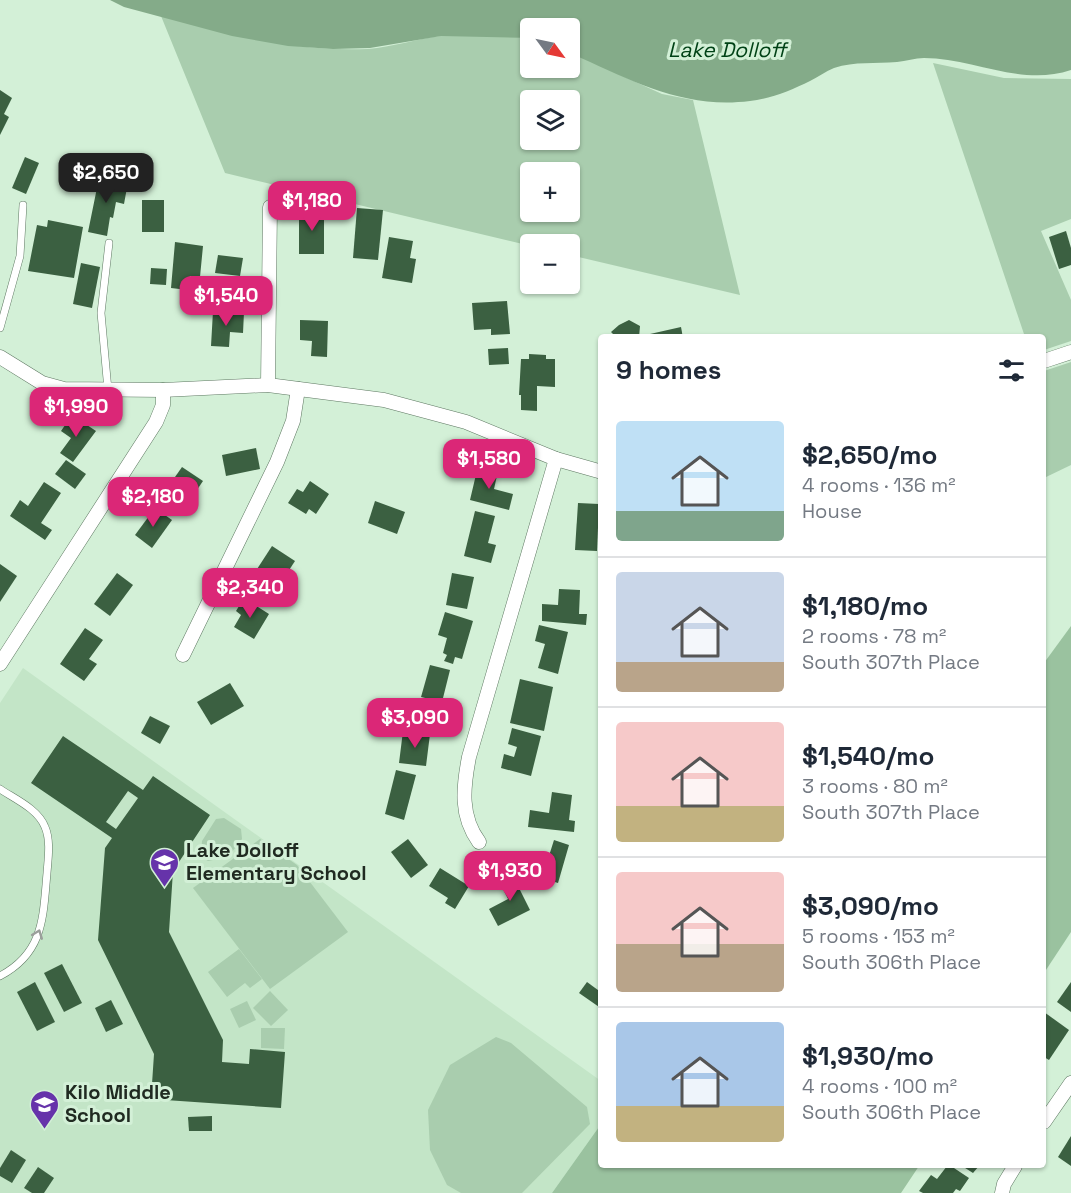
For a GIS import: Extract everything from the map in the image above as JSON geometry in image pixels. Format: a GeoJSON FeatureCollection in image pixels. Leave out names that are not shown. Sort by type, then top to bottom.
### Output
{"type":"FeatureCollection","features":[{"type":"Feature","properties":{"kind":"street"},"geometry":{"type":"LineString","coordinates":[[268,385],[270,207]]}},
{"type":"Feature","properties":{"kind":"street"},"geometry":{"type":"LineString","coordinates":[[1046,360],[1071,352]]}},
{"type":"Feature","properties":{"kind":"street"},"geometry":{"type":"LineString","coordinates":[[0,357],[31,377],[52,386],[84,390],[163,390],[268,385],[384,400],[466,422],[556,459],[598,471]]}},
{"type":"Feature","properties":{"kind":"street"},"geometry":{"type":"LineString","coordinates":[[183,656],[277,462],[293,421],[298,389]]}},
{"type":"Feature","properties":{"kind":"street"},"geometry":{"type":"LineString","coordinates":[[1,659],[156,422],[163,405],[163,390]]}},
{"type":"Feature","properties":{"kind":"street"},"geometry":{"type":"LineString","coordinates":[[479,843],[471,831],[465,812],[464,788],[469,757],[556,459]]}},
{"type":"Feature","properties":{"kind":"street"},"geometry":{"type":"LineString","coordinates":[[1046,1119],[1071,1083]]}},
{"type":"Feature","properties":{"kind":"street"},"geometry":{"type":"LineString","coordinates":[[1002,1193],[1004,1184],[1014,1168]]}},
{"type":"Feature","properties":{"kind":"lane"},"geometry":{"type":"LineString","coordinates":[[0,328],[20,256],[23,205]]}},
{"type":"Feature","properties":{"kind":"lane"},"geometry":{"type":"LineString","coordinates":[[108,390],[101,314],[109,243]]}},
{"type":"Feature","properties":{"kind":"lane"},"geometry":{"type":"LineString","coordinates":[[0,789],[38,816],[45,827],[48,849],[43,916],[37,937],[22,960],[0,976]]}},
{"type":"Feature","properties":{"kind":"shaded area"},"geometry":{"type":"Polygon","coordinates":[[[161,16],[237,36],[315,48],[368,49],[431,37],[462,34],[520,37],[520,78],[580,78],[580,57],[662,94],[693,100],[740,295],[580,257],[580,234],[520,234],[520,243],[225,173],[161,16]]]}},
{"type":"Feature","properties":{"kind":"shaded area"},"geometry":{"type":"Polygon","coordinates":[[[933,63],[1004,78],[1071,79],[1071,219],[1041,231],[1071,300],[1071,341],[1046,349],[1046,334],[1024,334],[933,63]]]}},
{"type":"Feature","properties":{"kind":"shaded area"},"geometry":{"type":"Polygon","coordinates":[[[1071,362],[1071,465],[1046,477],[1046,370],[1071,362]]]}},
{"type":"Feature","properties":{"kind":"shaded area"},"geometry":{"type":"Polygon","coordinates":[[[1071,626],[1071,932],[1046,970],[1046,660],[1071,626]]]}},
{"type":"Feature","properties":{"kind":"shaded area","name":"Lake Dolloff Elementary School"},"geometry":{"type":"Polygon","coordinates":[[[23,668],[598,1079],[598,1128],[552,1193],[0,1193],[0,703],[23,668]]]}},
{"type":"Feature","properties":{"kind":"shaded area"},"geometry":{"type":"Polygon","coordinates":[[[224,818],[241,829],[242,839],[228,857],[208,861],[201,857],[202,841],[216,819],[224,818]]]}},
{"type":"Feature","properties":{"kind":"shaded area"},"geometry":{"type":"Polygon","coordinates":[[[260,839],[297,865],[348,932],[270,989],[193,888],[260,839]]]}},
{"type":"Feature","properties":{"kind":"shaded area"},"geometry":{"type":"Polygon","coordinates":[[[239,949],[262,979],[250,988],[245,983],[227,997],[208,972],[239,949]]]}},
{"type":"Feature","properties":{"kind":"shaded area"},"geometry":{"type":"Polygon","coordinates":[[[270,991],[288,1010],[271,1026],[253,1008],[270,991]]]}},
{"type":"Feature","properties":{"kind":"shaded area"},"geometry":{"type":"Polygon","coordinates":[[[247,1001],[256,1020],[239,1028],[230,1009],[247,1001]]]}},
{"type":"Feature","properties":{"kind":"shaded area"},"geometry":{"type":"Polygon","coordinates":[[[261,1028],[285,1028],[284,1049],[261,1048],[261,1028]]]}},
{"type":"Feature","properties":{"kind":"shaded area"},"geometry":{"type":"Polygon","coordinates":[[[496,1037],[511,1043],[587,1107],[590,1124],[522,1193],[461,1193],[447,1185],[430,1150],[428,1110],[450,1065],[496,1037]]]}},
{"type":"Feature","properties":{"kind":"shaded area"},"geometry":{"type":"Polygon","coordinates":[[[598,1128],[598,1168],[918,1168],[901,1193],[552,1193],[598,1128]]]}},
{"type":"Feature","properties":{"kind":"water","name":"Lake Dolloff"},"geometry":{"type":"Polygon","coordinates":[[[110,0],[1071,0],[1071,70],[1052,74],[1016,74],[961,62],[921,58],[842,66],[831,69],[788,91],[758,100],[704,101],[683,98],[642,85],[580,57],[580,18],[520,18],[520,38],[441,36],[370,48],[333,49],[288,46],[232,36],[124,7],[110,0]]]}},
{"type":"Feature","properties":{"kind":"building"},"geometry":{"type":"Polygon","coordinates":[[[0,90],[12,98],[4,114],[9,117],[0,135],[0,90]]]}},
{"type":"Feature","properties":{"kind":"building"},"geometry":{"type":"Polygon","coordinates":[[[25,157],[39,163],[26,194],[12,188],[25,157]]]}},
{"type":"Feature","properties":{"kind":"building"},"geometry":{"type":"Polygon","coordinates":[[[99,178],[128,182],[124,204],[116,202],[113,218],[110,217],[107,236],[88,232],[99,178]]]}},
{"type":"Feature","properties":{"kind":"building"},"geometry":{"type":"Polygon","coordinates":[[[142,200],[164,200],[164,232],[142,232],[142,200]]]}},
{"type":"Feature","properties":{"kind":"building"},"geometry":{"type":"Polygon","coordinates":[[[357,208],[383,210],[378,260],[353,258],[357,208]]]}},
{"type":"Feature","properties":{"kind":"building"},"geometry":{"type":"Polygon","coordinates":[[[299,209],[324,209],[324,254],[299,254],[299,209]]]}},
{"type":"Feature","properties":{"kind":"building"},"geometry":{"type":"Polygon","coordinates":[[[48,220],[83,227],[74,278],[28,271],[37,225],[47,227],[48,220]]]}},
{"type":"Feature","properties":{"kind":"building"},"geometry":{"type":"Polygon","coordinates":[[[1066,231],[1071,248],[1071,265],[1059,269],[1049,237],[1066,231]]]}},
{"type":"Feature","properties":{"kind":"building"},"geometry":{"type":"Polygon","coordinates":[[[389,237],[413,241],[410,258],[416,259],[412,283],[382,278],[389,237]]]}},
{"type":"Feature","properties":{"kind":"building"},"geometry":{"type":"Polygon","coordinates":[[[175,242],[203,246],[200,277],[190,276],[188,290],[171,288],[175,242]]]}},
{"type":"Feature","properties":{"kind":"building"},"geometry":{"type":"Polygon","coordinates":[[[218,255],[243,258],[240,276],[215,273],[218,255]]]}},
{"type":"Feature","properties":{"kind":"building"},"geometry":{"type":"Polygon","coordinates":[[[81,263],[100,267],[92,308],[73,304],[81,263]]]}},
{"type":"Feature","properties":{"kind":"building"},"geometry":{"type":"Polygon","coordinates":[[[151,268],[167,269],[166,285],[150,284],[151,268]]]}},
{"type":"Feature","properties":{"kind":"building"},"geometry":{"type":"Polygon","coordinates":[[[507,301],[510,334],[491,335],[491,329],[474,330],[472,303],[507,301]]]}},
{"type":"Feature","properties":{"kind":"building"},"geometry":{"type":"Polygon","coordinates":[[[213,311],[244,312],[243,333],[230,332],[229,347],[211,346],[213,311]]]}},
{"type":"Feature","properties":{"kind":"building"},"geometry":{"type":"Polygon","coordinates":[[[300,320],[328,321],[327,357],[311,356],[312,341],[300,340],[300,320]]]}},
{"type":"Feature","properties":{"kind":"building"},"geometry":{"type":"Polygon","coordinates":[[[629,320],[640,326],[639,334],[613,334],[611,332],[629,320]]]}},
{"type":"Feature","properties":{"kind":"building"},"geometry":{"type":"Polygon","coordinates":[[[681,327],[682,334],[650,334],[681,327]]]}},
{"type":"Feature","properties":{"kind":"building"},"geometry":{"type":"Polygon","coordinates":[[[508,348],[509,364],[489,365],[488,349],[508,348]]]}},
{"type":"Feature","properties":{"kind":"building"},"geometry":{"type":"Polygon","coordinates":[[[529,354],[546,355],[546,359],[555,359],[555,387],[537,386],[537,411],[521,410],[521,395],[519,395],[521,359],[529,359],[529,354]]]}},
{"type":"Feature","properties":{"kind":"building"},"geometry":{"type":"Polygon","coordinates":[[[72,415],[96,431],[73,462],[60,453],[71,438],[61,431],[72,415]]]}},
{"type":"Feature","properties":{"kind":"building"},"geometry":{"type":"Polygon","coordinates":[[[256,448],[260,469],[226,476],[222,455],[256,448]]]}},
{"type":"Feature","properties":{"kind":"building"},"geometry":{"type":"Polygon","coordinates":[[[66,460],[86,474],[75,489],[55,474],[66,460]]]}},
{"type":"Feature","properties":{"kind":"building"},"geometry":{"type":"Polygon","coordinates":[[[478,466],[498,471],[494,489],[513,494],[509,510],[470,500],[478,466]]]}},
{"type":"Feature","properties":{"kind":"building"},"geometry":{"type":"Polygon","coordinates":[[[182,467],[203,481],[182,512],[161,497],[182,467]]]}},
{"type":"Feature","properties":{"kind":"building"},"geometry":{"type":"Polygon","coordinates":[[[310,481],[329,494],[316,514],[309,509],[306,514],[288,503],[297,489],[303,492],[310,481]]]}},
{"type":"Feature","properties":{"kind":"building"},"geometry":{"type":"Polygon","coordinates":[[[44,482],[61,493],[41,523],[52,530],[45,540],[10,516],[20,500],[28,506],[44,482]]]}},
{"type":"Feature","properties":{"kind":"building"},"geometry":{"type":"Polygon","coordinates":[[[375,501],[405,512],[397,534],[368,523],[375,501]]]}},
{"type":"Feature","properties":{"kind":"building"},"geometry":{"type":"Polygon","coordinates":[[[578,503],[598,504],[597,551],[575,550],[578,503]]]}},
{"type":"Feature","properties":{"kind":"building"},"geometry":{"type":"Polygon","coordinates":[[[155,508],[172,520],[152,548],[135,535],[155,508]]]}},
{"type":"Feature","properties":{"kind":"building"},"geometry":{"type":"Polygon","coordinates":[[[475,511],[495,516],[488,543],[496,545],[491,563],[464,556],[475,511]]]}},
{"type":"Feature","properties":{"kind":"building"},"geometry":{"type":"Polygon","coordinates":[[[272,546],[295,561],[271,598],[248,583],[272,546]]]}},
{"type":"Feature","properties":{"kind":"building"},"geometry":{"type":"Polygon","coordinates":[[[0,564],[17,576],[0,602],[0,564]]]}},
{"type":"Feature","properties":{"kind":"building"},"geometry":{"type":"Polygon","coordinates":[[[117,573],[133,585],[110,616],[94,604],[117,573]]]}},
{"type":"Feature","properties":{"kind":"building"},"geometry":{"type":"Polygon","coordinates":[[[452,573],[474,577],[467,609],[446,605],[452,573]]]}},
{"type":"Feature","properties":{"kind":"building"},"geometry":{"type":"Polygon","coordinates":[[[559,589],[580,590],[579,614],[587,614],[586,625],[542,621],[542,604],[558,605],[559,589]]]}},
{"type":"Feature","properties":{"kind":"building"},"geometry":{"type":"Polygon","coordinates":[[[244,598],[269,614],[254,639],[234,627],[241,615],[236,611],[244,598]]]}},
{"type":"Feature","properties":{"kind":"building"},"geometry":{"type":"Polygon","coordinates":[[[445,612],[473,621],[462,659],[455,657],[453,664],[444,661],[447,655],[443,653],[447,638],[438,635],[445,612]]]}},
{"type":"Feature","properties":{"kind":"building"},"geometry":{"type":"Polygon","coordinates":[[[539,625],[568,632],[558,674],[538,668],[545,644],[535,641],[539,625]]]}},
{"type":"Feature","properties":{"kind":"building"},"geometry":{"type":"Polygon","coordinates":[[[85,628],[103,640],[89,659],[97,664],[84,681],[60,664],[85,628]]]}},
{"type":"Feature","properties":{"kind":"building"},"geometry":{"type":"Polygon","coordinates":[[[430,665],[450,670],[442,702],[421,697],[430,665]]]}},
{"type":"Feature","properties":{"kind":"building"},"geometry":{"type":"Polygon","coordinates":[[[520,679],[553,687],[544,731],[510,723],[520,679]]]}},
{"type":"Feature","properties":{"kind":"building"},"geometry":{"type":"Polygon","coordinates":[[[230,683],[244,706],[211,725],[197,702],[230,683]]]}},
{"type":"Feature","properties":{"kind":"building"},"geometry":{"type":"Polygon","coordinates":[[[150,716],[170,726],[160,744],[141,733],[150,716]]]}},
{"type":"Feature","properties":{"kind":"building"},"geometry":{"type":"Polygon","coordinates":[[[512,728],[541,736],[531,776],[501,768],[504,754],[514,757],[517,747],[508,744],[512,728]]]}},
{"type":"Feature","properties":{"kind":"building"},"geometry":{"type":"Polygon","coordinates":[[[403,731],[430,734],[426,766],[399,763],[403,731]]]}},
{"type":"Feature","properties":{"kind":"building"},"geometry":{"type":"Polygon","coordinates":[[[63,736],[143,790],[153,776],[210,815],[173,871],[169,932],[223,1040],[222,1062],[249,1064],[250,1049],[285,1052],[281,1108],[151,1099],[154,1054],[98,940],[105,848],[112,838],[31,783],[63,736]],[[128,791],[106,822],[116,829],[138,798],[128,791]]]}},
{"type":"Feature","properties":{"kind":"building"},"geometry":{"type":"Polygon","coordinates":[[[396,770],[416,775],[404,820],[385,814],[396,770]]]}},
{"type":"Feature","properties":{"kind":"building"},"geometry":{"type":"Polygon","coordinates":[[[552,792],[572,795],[569,820],[575,821],[574,832],[528,827],[530,810],[549,813],[552,792]]]}},
{"type":"Feature","properties":{"kind":"building"},"geometry":{"type":"Polygon","coordinates":[[[408,839],[428,865],[411,878],[391,852],[408,839]]]}},
{"type":"Feature","properties":{"kind":"building"},"geometry":{"type":"Polygon","coordinates":[[[554,840],[569,845],[558,883],[526,873],[532,853],[548,859],[554,840]]]}},
{"type":"Feature","properties":{"kind":"building"},"geometry":{"type":"Polygon","coordinates":[[[440,868],[469,886],[455,909],[445,903],[448,898],[429,886],[440,868]]]}},
{"type":"Feature","properties":{"kind":"building"},"geometry":{"type":"Polygon","coordinates":[[[512,874],[530,910],[498,926],[489,909],[508,899],[499,881],[512,874]]]}},
{"type":"Feature","properties":{"kind":"building"},"geometry":{"type":"Polygon","coordinates":[[[62,964],[82,1003],[64,1012],[44,973],[62,964]]]}},
{"type":"Feature","properties":{"kind":"building"},"geometry":{"type":"Polygon","coordinates":[[[35,982],[55,1022],[37,1031],[17,992],[35,982]]]}},
{"type":"Feature","properties":{"kind":"building"},"geometry":{"type":"Polygon","coordinates":[[[587,982],[598,990],[598,1006],[579,993],[587,982]]]}},
{"type":"Feature","properties":{"kind":"building"},"geometry":{"type":"Polygon","coordinates":[[[1071,982],[1071,1012],[1057,1002],[1071,982]]]}},
{"type":"Feature","properties":{"kind":"building"},"geometry":{"type":"Polygon","coordinates":[[[111,1000],[123,1024],[106,1032],[95,1008],[111,1000]]]}},
{"type":"Feature","properties":{"kind":"building"},"geometry":{"type":"Polygon","coordinates":[[[1046,1013],[1069,1030],[1049,1060],[1046,1058],[1046,1013]]]}},
{"type":"Feature","properties":{"kind":"building"},"geometry":{"type":"Polygon","coordinates":[[[212,1116],[212,1131],[189,1131],[188,1117],[212,1116]]]}},
{"type":"Feature","properties":{"kind":"building"},"geometry":{"type":"Polygon","coordinates":[[[1071,1136],[1071,1166],[1058,1157],[1071,1136]]]}},
{"type":"Feature","properties":{"kind":"building"},"geometry":{"type":"Polygon","coordinates":[[[11,1150],[26,1160],[12,1183],[0,1176],[0,1168],[11,1150]]]}},
{"type":"Feature","properties":{"kind":"building"},"geometry":{"type":"Polygon","coordinates":[[[38,1167],[54,1178],[44,1193],[32,1193],[24,1188],[38,1167]]]}},
{"type":"Feature","properties":{"kind":"building"},"geometry":{"type":"Polygon","coordinates":[[[945,1168],[954,1168],[969,1178],[960,1191],[956,1189],[953,1193],[919,1191],[931,1175],[937,1179],[945,1168]]]}},
{"type":"Feature","properties":{"kind":"building"},"geometry":{"type":"Polygon","coordinates":[[[965,1168],[977,1168],[973,1173],[965,1168]]]}},
{"type":"Feature","properties":{"kind":"place","name":"Lake Dolloff Elementary School"},"geometry":{"type":"Point","coordinates":[165,888]}},
{"type":"Feature","properties":{"kind":"place","name":"Kilo Middle School"},"geometry":{"type":"Point","coordinates":[44,1130]}}]}
